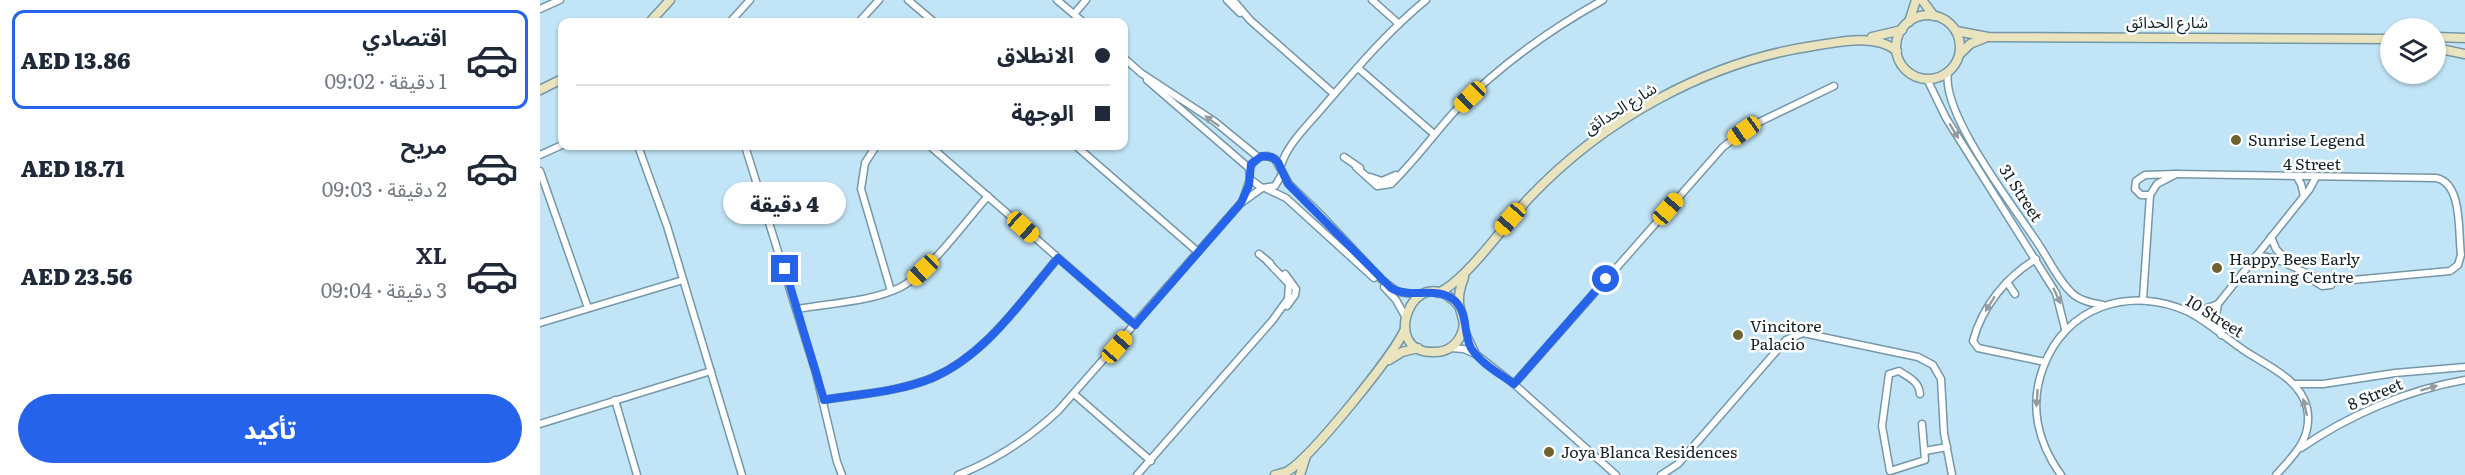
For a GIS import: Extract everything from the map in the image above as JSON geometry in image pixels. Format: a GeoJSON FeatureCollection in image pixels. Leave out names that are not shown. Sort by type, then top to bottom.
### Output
{"type":"FeatureCollection","features":[{"type":"Feature","properties":{"kind":"street"},"geometry":{"type":"LineString","coordinates":[[540,9],[560,0]]}},
{"type":"Feature","properties":{"kind":"street"},"geometry":{"type":"LineString","coordinates":[[654,18],[670,0]]}},
{"type":"Feature","properties":{"kind":"street"},"geometry":{"type":"LineString","coordinates":[[734,18],[750,0]]}},
{"type":"Feature","properties":{"kind":"street"},"geometry":{"type":"LineString","coordinates":[[863,18],[879,0]]}},
{"type":"Feature","properties":{"kind":"street"},"geometry":{"type":"LineString","coordinates":[[908,0],[929,18]]}},
{"type":"Feature","properties":{"kind":"street"},"geometry":{"type":"LineString","coordinates":[[1057,0],[1078,18]]}},
{"type":"Feature","properties":{"kind":"street"},"geometry":{"type":"LineString","coordinates":[[1074,14],[1086,0]]}},
{"type":"Feature","properties":{"kind":"street"},"geometry":{"type":"LineString","coordinates":[[1227,0],[1334,94]]}},
{"type":"Feature","properties":{"kind":"street"},"geometry":{"type":"LineString","coordinates":[[1233,0],[1250,20]]}},
{"type":"Feature","properties":{"kind":"street"},"geometry":{"type":"LineString","coordinates":[[1372,0],[1399,24]]}},
{"type":"Feature","properties":{"kind":"street"},"geometry":{"type":"LineString","coordinates":[[1141,73],[1208,117],[1258,157],[1272,157],[1291,144],[1399,24],[1426,0]]}},
{"type":"Feature","properties":{"kind":"street"},"geometry":{"type":"LineString","coordinates":[[1344,156],[1374,185],[1384,187],[1394,182],[1434,134],[1504,66],[1554,30],[1603,0]]}},
{"type":"Feature","properties":{"kind":"street"},"geometry":{"type":"LineString","coordinates":[[1916,0],[1909,22],[1897,40],[1897,51],[1905,69],[1915,76],[1927,79],[1948,73],[1960,54],[1970,44],[1988,37]]}},
{"type":"Feature","properties":{"kind":"street"},"geometry":{"type":"LineString","coordinates":[[1922,0],[1934,16]]}},
{"type":"Feature","properties":{"kind":"street"},"geometry":{"type":"LineString","coordinates":[[1909,22],[1922,16],[1934,16],[1946,21],[1956,31],[1960,42],[1960,54]]}},
{"type":"Feature","properties":{"kind":"street"},"geometry":{"type":"LineString","coordinates":[[1833,43],[1842,39],[1880,36],[1902,30]]}},
{"type":"Feature","properties":{"kind":"street","name":"شارع الحدائق"},"geometry":{"type":"LineString","coordinates":[[1956,31],[1988,37],[2380,37]]}},
{"type":"Feature","properties":{"kind":"street"},"geometry":{"type":"LineString","coordinates":[[2446,37],[2465,38]]}},
{"type":"Feature","properties":{"kind":"street"},"geometry":{"type":"LineString","coordinates":[[1833,43],[1878,41],[1897,51]]}},
{"type":"Feature","properties":{"kind":"street","name":"شارع الحدائق"},"geometry":{"type":"LineString","coordinates":[[1467,271],[1510,219],[1554,174],[1582,150],[1633,114],[1694,82],[1749,62],[1789,50],[1833,43]]}},
{"type":"Feature","properties":{"kind":"street"},"geometry":{"type":"LineString","coordinates":[[2446,50],[2465,54]]}},
{"type":"Feature","properties":{"kind":"street"},"geometry":{"type":"LineString","coordinates":[[1128,61],[1163,95],[1249,168],[1250,179],[1241,203]]}},
{"type":"Feature","properties":{"kind":"street"},"geometry":{"type":"LineString","coordinates":[[1358,68],[1434,134]]}},
{"type":"Feature","properties":{"kind":"street","name":"31 Street"},"geometry":{"type":"LineString","coordinates":[[1948,73],[1949,93],[1966,133],[2046,255],[2072,293],[2089,302],[2103,305]]}},
{"type":"Feature","properties":{"kind":"street","name":"31 Street"},"geometry":{"type":"LineString","coordinates":[[1927,79],[1967,153],[2036,259],[2061,304],[2065,329]]}},
{"type":"Feature","properties":{"kind":"street"},"geometry":{"type":"LineString","coordinates":[[540,90],[558,82]]}},
{"type":"Feature","properties":{"kind":"street"},"geometry":{"type":"LineString","coordinates":[[1514,384],[1723,147],[1751,126],[1834,86]]}},
{"type":"Feature","properties":{"kind":"street"},"geometry":{"type":"LineString","coordinates":[[1291,144],[1281,165],[1282,174],[1293,189],[1391,288],[1406,294],[1438,293],[1454,284],[1467,271]]}},
{"type":"Feature","properties":{"kind":"street"},"geometry":{"type":"LineString","coordinates":[[540,155],[558,147]]}},
{"type":"Feature","properties":{"kind":"street"},"geometry":{"type":"LineString","coordinates":[[639,150],[683,280],[742,475]]}},
{"type":"Feature","properties":{"kind":"street"},"geometry":{"type":"LineString","coordinates":[[746,150],[824,400],[837,462],[842,475]]}},
{"type":"Feature","properties":{"kind":"street"},"geometry":{"type":"LineString","coordinates":[[873,150],[865,163],[861,189],[891,291]]}},
{"type":"Feature","properties":{"kind":"street"},"geometry":{"type":"LineString","coordinates":[[935,150],[1135,325]]}},
{"type":"Feature","properties":{"kind":"street"},"geometry":{"type":"LineString","coordinates":[[1081,150],[1198,252]]}},
{"type":"Feature","properties":{"kind":"street"},"geometry":{"type":"LineString","coordinates":[[1249,168],[1258,157]]}},
{"type":"Feature","properties":{"kind":"street"},"geometry":{"type":"LineString","coordinates":[[1272,157],[1281,165]]}},
{"type":"Feature","properties":{"kind":"street"},"geometry":{"type":"LineString","coordinates":[[540,171],[588,308]]}},
{"type":"Feature","properties":{"kind":"street"},"geometry":{"type":"LineString","coordinates":[[958,475],[1002,454],[1041,428],[1074,394],[1241,203],[1264,188],[1275,186],[1282,174]]}},
{"type":"Feature","properties":{"kind":"street"},"geometry":{"type":"LineString","coordinates":[[2143,299],[2150,195],[2157,184],[2176,174]]}},
{"type":"Feature","properties":{"kind":"street","name":"4 Street"},"geometry":{"type":"LineString","coordinates":[[2150,195],[2138,193],[2135,185],[2139,178],[2145,175],[2176,174],[2436,178],[2448,182],[2454,192],[2461,255],[2458,265],[2443,273],[2322,286],[2291,264]]}},
{"type":"Feature","properties":{"kind":"street"},"geometry":{"type":"LineString","coordinates":[[2297,177],[2304,196]]}},
{"type":"Feature","properties":{"kind":"street"},"geometry":{"type":"LineString","coordinates":[[2222,336],[2216,315],[2218,304],[2304,196],[2316,177]]}},
{"type":"Feature","properties":{"kind":"street"},"geometry":{"type":"LineString","coordinates":[[1250,179],[1286,198],[1389,292],[1405,316]]}},
{"type":"Feature","properties":{"kind":"street"},"geometry":{"type":"LineString","coordinates":[[797,309],[891,291],[908,282],[923,270],[988,196]]}},
{"type":"Feature","properties":{"kind":"street"},"geometry":{"type":"LineString","coordinates":[[2271,237],[2276,249],[2291,264]]}},
{"type":"Feature","properties":{"kind":"street"},"geometry":{"type":"LineString","coordinates":[[1137,475],[1272,321],[1288,299],[1290,292],[1287,281],[1258,254]]}},
{"type":"Feature","properties":{"kind":"street"},"geometry":{"type":"LineString","coordinates":[[2256,256],[2272,256],[2291,264]]}},
{"type":"Feature","properties":{"kind":"street"},"geometry":{"type":"LineString","coordinates":[[824,400],[899,388],[947,370],[988,339],[1058,258]]}},
{"type":"Feature","properties":{"kind":"street"},"geometry":{"type":"LineString","coordinates":[[2036,259],[2007,282],[1986,309],[1973,343],[1978,348],[2044,362]]}},
{"type":"Feature","properties":{"kind":"street"},"geometry":{"type":"LineString","coordinates":[[1467,271],[1460,289],[1460,307],[1464,329],[1477,355]]}},
{"type":"Feature","properties":{"kind":"street"},"geometry":{"type":"LineString","coordinates":[[540,323],[683,280]]}},
{"type":"Feature","properties":{"kind":"street"},"geometry":{"type":"LineString","coordinates":[[2007,282],[2015,294]]}},
{"type":"Feature","properties":{"kind":"street"},"geometry":{"type":"LineString","coordinates":[[1438,293],[1454,300],[1460,307]]}},
{"type":"Feature","properties":{"kind":"street"},"geometry":{"type":"LineString","coordinates":[[1423,295],[1411,304],[1405,316],[1405,329],[1409,340],[1418,348],[1431,352],[1450,348],[1464,349],[1477,355],[1514,384],[1614,473],[1622,475]]}},
{"type":"Feature","properties":{"kind":"street","name":"10 Street"},"geometry":{"type":"LineString","coordinates":[[2061,475],[2041,441],[2036,420],[2036,399],[2044,362],[2065,329],[2082,314],[2103,305],[2143,299],[2166,303],[2192,314],[2295,384]]}},
{"type":"Feature","properties":{"kind":"street"},"geometry":{"type":"LineString","coordinates":[[2192,314],[2218,304]]}},
{"type":"Feature","properties":{"kind":"street"},"geometry":{"type":"LineString","coordinates":[[1269,475],[1288,471],[1308,453],[1384,364],[1405,329]]}},
{"type":"Feature","properties":{"kind":"street"},"geometry":{"type":"LineString","coordinates":[[1450,348],[1459,340],[1464,329]]}},
{"type":"Feature","properties":{"kind":"street"},"geometry":{"type":"LineString","coordinates":[[1672,475],[1678,464],[1786,340],[1803,333],[1918,357],[1933,365],[1941,380],[1952,475]]}},
{"type":"Feature","properties":{"kind":"street"},"geometry":{"type":"LineString","coordinates":[[1384,364],[1402,352],[1418,348]]}},
{"type":"Feature","properties":{"kind":"street","name":"8 Street"},"geometry":{"type":"LineString","coordinates":[[2295,384],[2323,384],[2417,370],[2465,367]]}},
{"type":"Feature","properties":{"kind":"street"},"geometry":{"type":"LineString","coordinates":[[540,423],[711,371]]}},
{"type":"Feature","properties":{"kind":"street"},"geometry":{"type":"LineString","coordinates":[[1920,394],[1913,380],[1899,371],[1889,374],[1882,410],[1883,441],[1891,471],[1923,462],[1925,452],[1922,424]]}},
{"type":"Feature","properties":{"kind":"street","name":"8 Street"},"geometry":{"type":"LineString","coordinates":[[2300,448],[2343,422],[2404,396],[2465,380]]}},
{"type":"Feature","properties":{"kind":"street"},"geometry":{"type":"LineString","coordinates":[[2276,475],[2300,448],[2308,422],[2305,402],[2295,384]]}},
{"type":"Feature","properties":{"kind":"street"},"geometry":{"type":"LineString","coordinates":[[1074,394],[1151,461]]}},
{"type":"Feature","properties":{"kind":"street"},"geometry":{"type":"LineString","coordinates":[[615,400],[637,475]]}},
{"type":"Feature","properties":{"kind":"street"},"geometry":{"type":"LineString","coordinates":[[1925,452],[1947,447]]}},
{"type":"Feature","properties":{"kind":"street"},"geometry":{"type":"LineString","coordinates":[[1300,475],[1308,453]]}},
{"type":"Feature","properties":{"kind":"street"},"geometry":{"type":"LineString","coordinates":[[837,462],[837,475]]}},
{"type":"Feature","properties":{"kind":"street"},"geometry":{"type":"LineString","coordinates":[[1661,475],[1678,464]]}},
{"type":"Feature","properties":{"kind":"place","name":"Sunrise Legend"},"geometry":{"type":"Point","coordinates":[2236,140]}},
{"type":"Feature","properties":{"kind":"place","name":"Happy Bees Early Learning Centre"},"geometry":{"type":"Point","coordinates":[2217,268]}},
{"type":"Feature","properties":{"kind":"place","name":"Vincitore Palacio"},"geometry":{"type":"Point","coordinates":[1738,335]}},
{"type":"Feature","properties":{"kind":"place","name":"Joya Blanca Residences"},"geometry":{"type":"Point","coordinates":[1549,452]}},
{"type":"Feature","properties":{"kind":"route"},"geometry":{"type":"LineString","coordinates":[[785,269],[824,400],[899,388],[932,378],[962,361],[988,339],[1058,258],[1135,325],[1241,203],[1249,185],[1249,168],[1254,160],[1262,156],[1272,157],[1281,165],[1282,174],[1288,184],[1391,288],[1406,294],[1438,293],[1454,300],[1463,315],[1464,329],[1473,351],[1514,384],[1606,279]]}}]}
